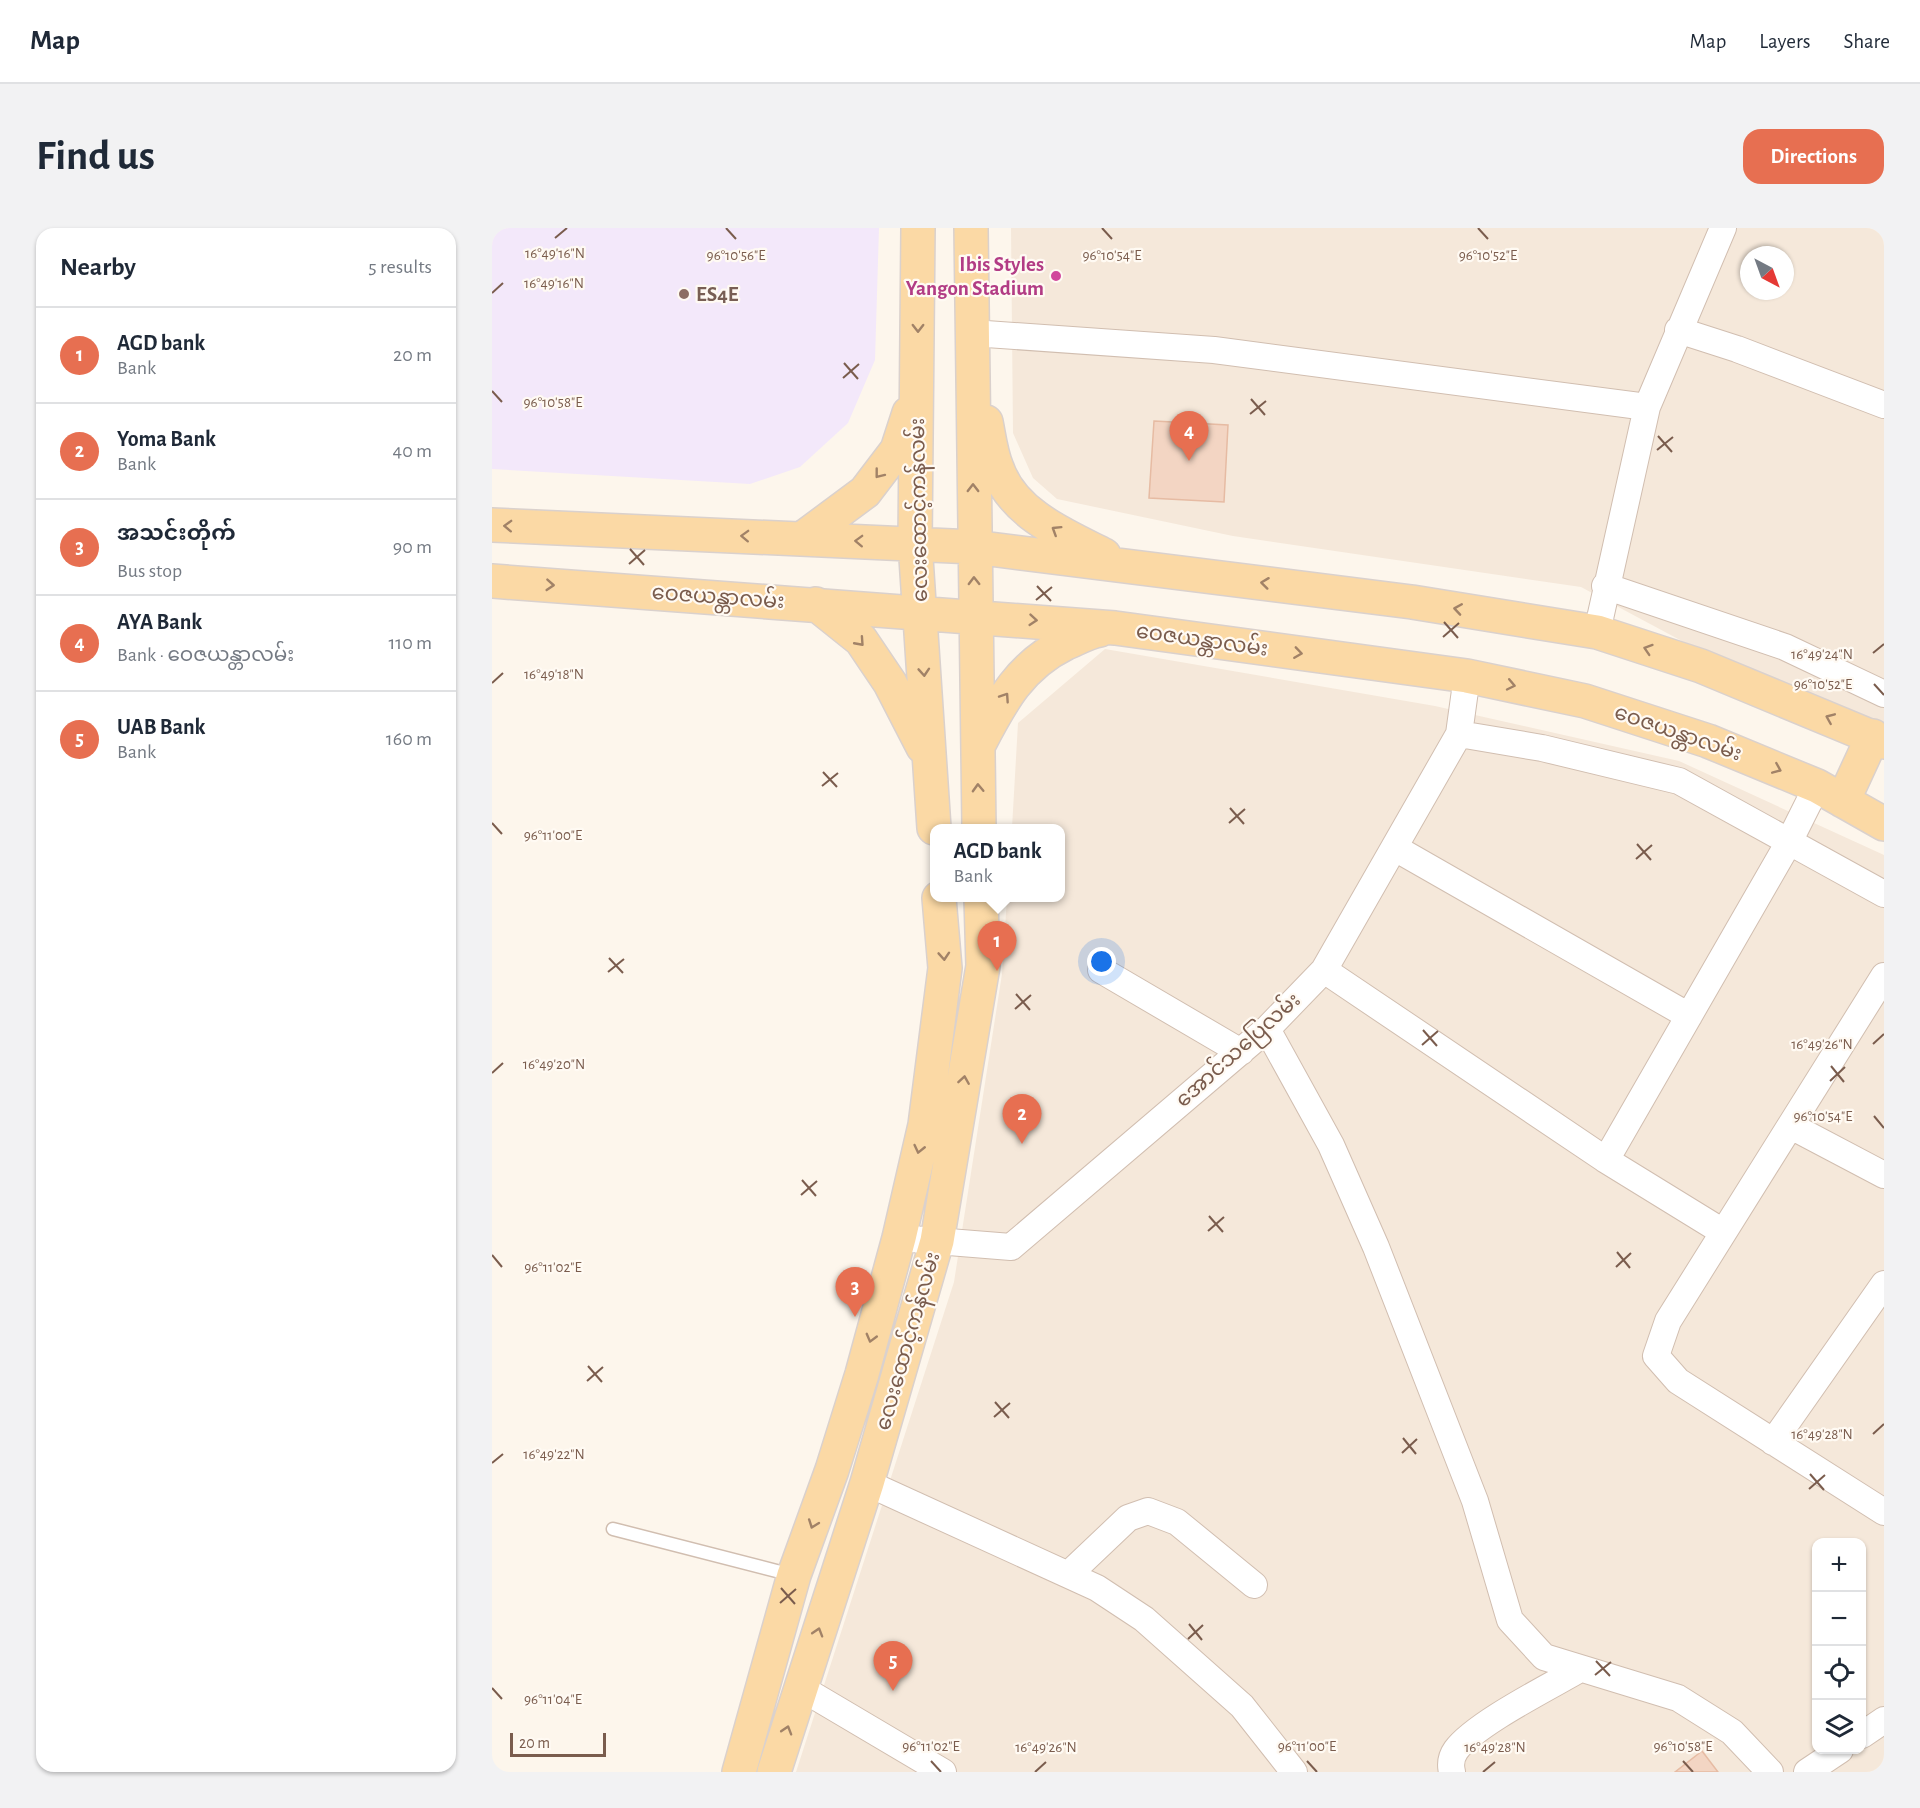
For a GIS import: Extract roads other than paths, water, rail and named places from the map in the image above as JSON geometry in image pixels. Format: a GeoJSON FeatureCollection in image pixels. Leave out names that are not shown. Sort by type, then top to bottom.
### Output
{"type":"FeatureCollection","features":[{"type":"Feature","properties":{"kind":"main road","name":"လေးထောင့်ကန်လမ်း"},"geometry":{"type":"LineString","coordinates":[[918,228],[915,543],[934,824]]}},
{"type":"Feature","properties":{"kind":"main road"},"geometry":{"type":"LineString","coordinates":[[971,228],[979,824]]}},
{"type":"Feature","properties":{"kind":"main road"},"geometry":{"type":"LineString","coordinates":[[972,348],[997,470],[1021,506],[1059,533],[1127,566]]}},
{"type":"Feature","properties":{"kind":"main road"},"geometry":{"type":"LineString","coordinates":[[803,538],[865,492],[897,450],[918,383]]}},
{"type":"Feature","properties":{"kind":"main road"},"geometry":{"type":"LineString","coordinates":[[492,525],[974,547],[1412,602],[1597,632],[1701,666],[1878,739],[1830,793]]}},
{"type":"Feature","properties":{"kind":"main road","name":"ဝေဇယန္တာလမ်း"},"geometry":{"type":"LineString","coordinates":[[492,581],[920,613],[975,615],[1115,628],[1467,676],[1585,701],[1708,741],[1830,793],[1884,825]]}},
{"type":"Feature","properties":{"kind":"main road"},"geometry":{"type":"LineString","coordinates":[[816,604],[861,640],[890,683],[929,757]]}},
{"type":"Feature","properties":{"kind":"main road"},"geometry":{"type":"LineString","coordinates":[[977,748],[1002,700],[1024,671],[1054,649],[1089,632],[1115,628]]}},
{"type":"Feature","properties":{"kind":"main road","name":"လေးထောင့်ကန်လမ်း"},"geometry":{"type":"LineString","coordinates":[[739,1772],[794,1575],[832,1470],[899,1238],[925,1125],[945,968],[939,902]]}},
{"type":"Feature","properties":{"kind":"main road","name":"လေးထောင့်ကန်လမ်း"},"geometry":{"type":"LineString","coordinates":[[774,1772],[867,1483],[937,1241],[983,966],[981,902]]}},
{"type":"Feature","properties":{"kind":"main road"},"geometry":{"type":"LineString","coordinates":[[794,1575],[833,1584]]}},
{"type":"Feature","properties":{"kind":"street"},"geometry":{"type":"LineString","coordinates":[[1597,632],[1605,586],[1647,407],[1723,228]]}},
{"type":"Feature","properties":{"kind":"street"},"geometry":{"type":"LineString","coordinates":[[1678,330],[1748,353],[1884,405]]}},
{"type":"Feature","properties":{"kind":"street"},"geometry":{"type":"LineString","coordinates":[[972,348],[1214,350],[1647,407]]}},
{"type":"Feature","properties":{"kind":"street"},"geometry":{"type":"LineString","coordinates":[[1605,586],[1785,647],[1884,694]]}},
{"type":"Feature","properties":{"kind":"street","name":"အောင်သပြေလမ်း"},"geometry":{"type":"LineString","coordinates":[[899,1238],[1011,1247],[1267,1029],[1324,970],[1395,848],[1459,734],[1467,676]]}},
{"type":"Feature","properties":{"kind":"street"},"geometry":{"type":"LineString","coordinates":[[1459,734],[1542,748],[1679,781],[1884,894]]}},
{"type":"Feature","properties":{"kind":"street"},"geometry":{"type":"LineString","coordinates":[[1606,1160],[1789,842],[1830,793]]}},
{"type":"Feature","properties":{"kind":"street"},"geometry":{"type":"LineString","coordinates":[[1395,848],[1689,1016]]}},
{"type":"Feature","properties":{"kind":"street"},"geometry":{"type":"LineString","coordinates":[[1101,970],[1241,1052]]}},
{"type":"Feature","properties":{"kind":"street"},"geometry":{"type":"LineString","coordinates":[[1324,970],[1606,1160],[1723,1232]]}},
{"type":"Feature","properties":{"kind":"street"},"geometry":{"type":"LineString","coordinates":[[1884,976],[1668,1321],[1656,1356],[1678,1381],[1884,1512]]}},
{"type":"Feature","properties":{"kind":"street"},"geometry":{"type":"LineString","coordinates":[[1267,1029],[1330,1146],[1376,1247],[1475,1501],[1510,1620],[1544,1657],[1678,1698],[1732,1732],[1770,1772]]}},
{"type":"Feature","properties":{"kind":"street"},"geometry":{"type":"LineString","coordinates":[[1791,1126],[1884,1175]]}},
{"type":"Feature","properties":{"kind":"street"},"geometry":{"type":"LineString","coordinates":[[1773,1442],[1884,1284]]}},
{"type":"Feature","properties":{"kind":"street"},"geometry":{"type":"LineString","coordinates":[[867,1483],[1069,1574],[1097,1588],[1144,1619],[1242,1706],[1294,1772]]}},
{"type":"Feature","properties":{"kind":"street"},"geometry":{"type":"LineString","coordinates":[[1069,1574],[1128,1518],[1148,1511],[1177,1522],[1254,1585]]}},
{"type":"Feature","properties":{"kind":"street"},"geometry":{"type":"LineString","coordinates":[[1452,1772],[1450,1764],[1455,1752],[1471,1735],[1580,1668]]}},
{"type":"Feature","properties":{"kind":"street"},"geometry":{"type":"LineString","coordinates":[[801,1688],[943,1772]]}},
{"type":"Feature","properties":{"kind":"street"},"geometry":{"type":"LineString","coordinates":[[1866,1732],[1884,1720]]}},
{"type":"Feature","properties":{"kind":"street"},"geometry":{"type":"LineString","coordinates":[[1807,1772],[1833,1754]]}},
{"type":"Feature","properties":{"kind":"lane"},"geometry":{"type":"LineString","coordinates":[[613,1529],[794,1575]]}},
{"type":"Feature","properties":{"kind":"place","name":"Ibis Styles Yangon Stadium"},"geometry":{"type":"Point","coordinates":[1056,276]}},
{"type":"Feature","properties":{"kind":"place","name":"ES4E"},"geometry":{"type":"Point","coordinates":[684,294]}},
{"type":"Feature","properties":{"kind":"place","name":"AYA Bank"},"geometry":{"type":"Point","coordinates":[1189,461]}},
{"type":"Feature","properties":{"kind":"place","name":"AGD bank"},"geometry":{"type":"Point","coordinates":[997,971]}},
{"type":"Feature","properties":{"kind":"place","name":"Yoma Bank"},"geometry":{"type":"Point","coordinates":[1022,1144]}},
{"type":"Feature","properties":{"kind":"place","name":"အသင်းတိုက်"},"geometry":{"type":"Point","coordinates":[855,1317]}},
{"type":"Feature","properties":{"kind":"place","name":"UAB Bank"},"geometry":{"type":"Point","coordinates":[893,1691]}}]}
